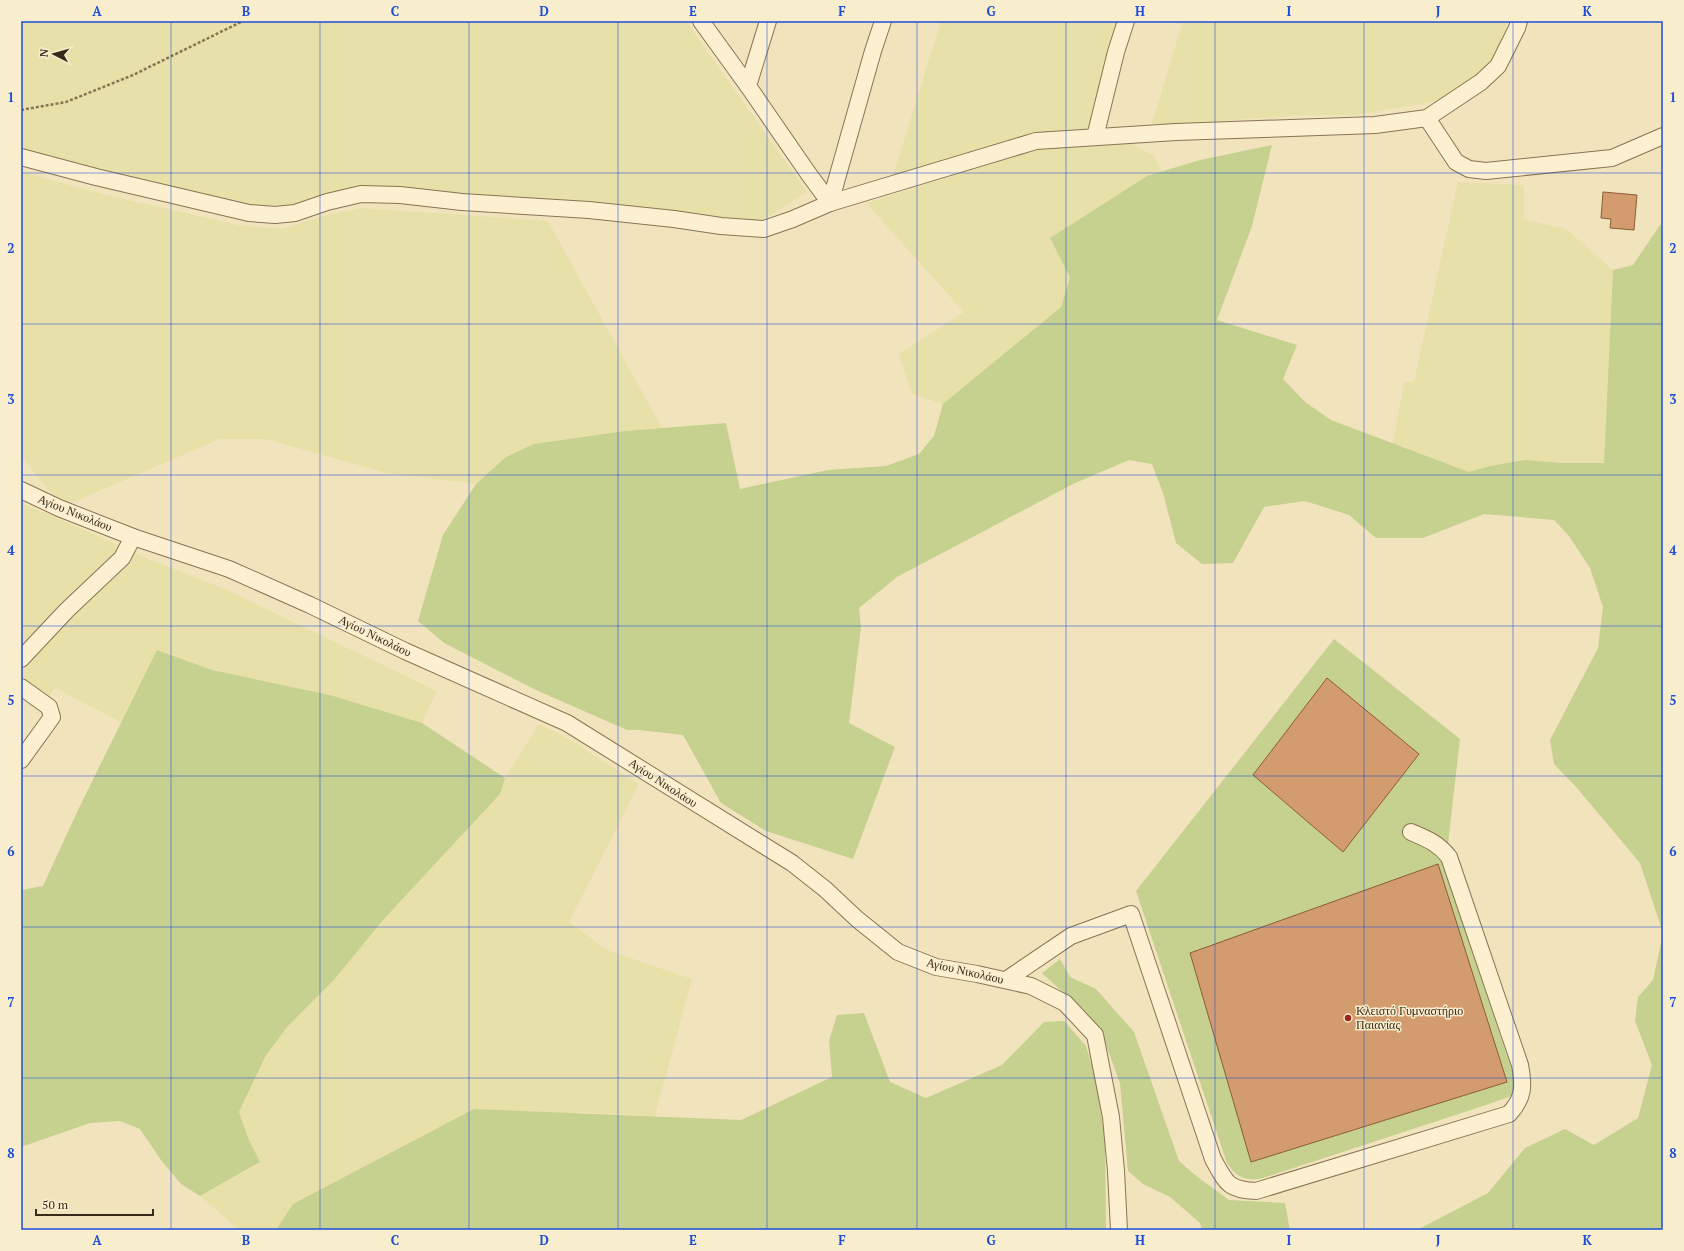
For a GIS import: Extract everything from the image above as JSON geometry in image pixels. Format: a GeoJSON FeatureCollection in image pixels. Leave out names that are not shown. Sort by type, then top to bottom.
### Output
{"type":"FeatureCollection","features":[{"type":"Feature","properties":{"kind":"street"},"geometry":{"type":"LineString","coordinates":[[701,21],[830,203]]}},
{"type":"Feature","properties":{"kind":"street"},"geometry":{"type":"LineString","coordinates":[[748,86],[768,21]]}},
{"type":"Feature","properties":{"kind":"street"},"geometry":{"type":"LineString","coordinates":[[830,203],[883,21]]}},
{"type":"Feature","properties":{"kind":"street"},"geometry":{"type":"LineString","coordinates":[[1095,137],[1116,52],[1126,21]]}},
{"type":"Feature","properties":{"kind":"street"},"geometry":{"type":"LineString","coordinates":[[21,157],[96,177],[249,213],[275,215],[295,213],[327,202],[361,194],[400,195],[462,202],[589,210],[674,219],[721,226],[764,229],[793,219],[830,203],[1036,141],[1245,128],[1374,124],[1427,118],[1480,82],[1498,66],[1519,21]]}},
{"type":"Feature","properties":{"kind":"street"},"geometry":{"type":"LineString","coordinates":[[1427,118],[1456,162],[1469,169],[1486,172],[1612,158],[1663,136]]}},
{"type":"Feature","properties":{"kind":"street","name":"Αγίου Νικολάου"},"geometry":{"type":"LineString","coordinates":[[21,490],[59,508],[133,537],[229,569],[310,605],[405,651],[568,723],[792,863],[825,889],[857,919],[898,952],[936,967],[1031,986],[1065,1003],[1095,1035],[1111,1117],[1119,1230]]}},
{"type":"Feature","properties":{"kind":"street"},"geometry":{"type":"LineString","coordinates":[[21,659],[68,610],[122,558],[133,537]]}},
{"type":"Feature","properties":{"kind":"street"},"geometry":{"type":"LineString","coordinates":[[21,687],[49,707],[52,717],[21,760]]}},
{"type":"Feature","properties":{"kind":"street"},"geometry":{"type":"LineString","coordinates":[[1006,980],[1071,936],[1131,914],[1213,1159],[1225,1180],[1240,1190],[1256,1191],[1509,1114],[1517,1106],[1524,1082],[1520,1065],[1449,857],[1441,847],[1432,841],[1411,832]]}},
{"type":"Feature","properties":{"kind":"path"},"geometry":{"type":"LineString","coordinates":[[21,110],[66,102],[133,75],[243,21]]}},
{"type":"Feature","properties":{"kind":"shaded area"},"geometry":{"type":"Polygon","coordinates":[[[21,21],[686,21],[807,192],[758,223],[426,191],[273,209],[247,207],[21,152],[21,21]]]}},
{"type":"Feature","properties":{"kind":"shaded area"},"geometry":{"type":"Polygon","coordinates":[[[941,21],[1124,21],[1089,131],[1023,136],[892,179],[941,21]]]}},
{"type":"Feature","properties":{"kind":"shaded area"},"geometry":{"type":"Polygon","coordinates":[[[1183,21],[1508,21],[1495,59],[1475,81],[1438,101],[1355,115],[1303,115],[1151,126],[1183,21]]]}},
{"type":"Feature","properties":{"kind":"shaded area"},"geometry":{"type":"Polygon","coordinates":[[[1130,143],[1153,155],[1162,171],[1147,176],[1050,238],[1070,279],[1061,307],[943,404],[912,394],[899,354],[964,312],[866,203],[1036,150],[1130,143]]]}},
{"type":"Feature","properties":{"kind":"shaded area"},"geometry":{"type":"Polygon","coordinates":[[[21,172],[107,195],[238,225],[282,229],[327,215],[361,208],[548,221],[662,428],[625,431],[534,444],[506,457],[476,484],[387,473],[265,439],[220,439],[62,507],[21,456],[21,172]]]}},
{"type":"Feature","properties":{"kind":"shaded area"},"geometry":{"type":"Polygon","coordinates":[[[1458,182],[1524,185],[1524,219],[1566,229],[1613,270],[1604,463],[1563,463],[1525,460],[1490,466],[1469,472],[1393,443],[1404,382],[1414,381],[1458,182]]]}},
{"type":"Feature","properties":{"kind":"shaded area"},"geometry":{"type":"Polygon","coordinates":[[[21,502],[149,559],[225,589],[437,691],[422,723],[330,695],[212,670],[158,650],[121,722],[55,688],[47,699],[21,682],[21,502]]]}},
{"type":"Feature","properties":{"kind":"shaded area"},"geometry":{"type":"Polygon","coordinates":[[[539,724],[572,741],[639,784],[569,922],[607,950],[692,979],[655,1116],[579,1112],[293,1204],[276,1230],[239,1230],[200,1196],[260,1163],[248,1138],[239,1112],[265,1057],[287,1027],[334,980],[383,920],[500,794],[505,778],[539,724]]]}},
{"type":"Feature","properties":{"kind":"green space"},"geometry":{"type":"Polygon","coordinates":[[[1272,145],[1252,226],[1217,320],[1297,345],[1283,379],[1305,402],[1331,420],[1469,472],[1490,466],[1525,460],[1563,463],[1604,463],[1613,270],[1633,265],[1660,225],[1663,225],[1663,933],[1640,863],[1577,788],[1554,764],[1550,740],[1598,648],[1603,607],[1590,568],[1569,536],[1554,520],[1484,514],[1423,538],[1376,538],[1349,515],[1305,501],[1264,507],[1233,563],[1202,564],[1176,543],[1163,493],[1152,464],[1129,460],[1075,483],[897,577],[859,608],[861,627],[849,723],[895,747],[853,859],[766,831],[721,803],[683,735],[627,730],[536,690],[444,643],[418,621],[443,535],[476,484],[506,457],[534,444],[625,431],[726,423],[740,489],[828,470],[886,466],[919,454],[934,436],[943,404],[1061,307],[1070,278],[1050,238],[1147,176],[1200,160],[1272,145]]]}},
{"type":"Feature","properties":{"kind":"green space"},"geometry":{"type":"Polygon","coordinates":[[[1334,639],[1460,739],[1445,870],[1514,1077],[1516,1089],[1509,1097],[1480,1107],[1263,1178],[1247,1179],[1234,1172],[1227,1163],[1136,891],[1334,639]]]}},
{"type":"Feature","properties":{"kind":"green space"},"geometry":{"type":"Polygon","coordinates":[[[157,650],[212,670],[330,695],[422,723],[505,778],[500,794],[383,920],[334,980],[287,1027],[265,1057],[239,1112],[248,1138],[260,1162],[200,1196],[181,1184],[161,1160],[140,1129],[120,1121],[90,1123],[21,1147],[21,890],[43,886],[78,810],[157,650]]]}},
{"type":"Feature","properties":{"kind":"green space"},"geometry":{"type":"Polygon","coordinates":[[[1663,934],[1663,1230],[1417,1230],[1488,1193],[1525,1148],[1565,1129],[1594,1145],[1638,1118],[1652,1065],[1635,1021],[1638,997],[1653,980],[1663,934]]]}},
{"type":"Feature","properties":{"kind":"green space"},"geometry":{"type":"Polygon","coordinates":[[[1060,959],[1070,977],[1096,989],[1134,1032],[1179,1161],[1229,1200],[1285,1203],[1290,1230],[1202,1230],[1200,1223],[1170,1197],[1143,1184],[1128,1171],[1120,1083],[1100,1029],[1078,1006],[1042,973],[1060,959]]]}},
{"type":"Feature","properties":{"kind":"green space"},"geometry":{"type":"Polygon","coordinates":[[[864,1013],[890,1082],[926,1098],[1002,1065],[1044,1022],[1064,1021],[1086,1046],[1095,1075],[1105,1138],[1106,1230],[276,1230],[293,1204],[474,1109],[741,1120],[832,1077],[829,1041],[837,1015],[864,1013]]]}},
{"type":"Feature","properties":{"kind":"building"},"geometry":{"type":"Polygon","coordinates":[[[1603,192],[1637,195],[1634,230],[1610,228],[1611,219],[1601,218],[1603,192]]]}},
{"type":"Feature","properties":{"kind":"building"},"geometry":{"type":"Polygon","coordinates":[[[1327,678],[1419,754],[1343,852],[1253,775],[1327,678]]]}},
{"type":"Feature","properties":{"kind":"building","name":"Κλειστό Γυμναστήριο Παιανίας"},"geometry":{"type":"Polygon","coordinates":[[[1438,864],[1507,1082],[1251,1162],[1190,953],[1438,864]]]}},
{"type":"Feature","properties":{"kind":"place","name":"Κλειστό Γυμναστήριο Παιανίας"},"geometry":{"type":"Point","coordinates":[1348,1018]}}]}
